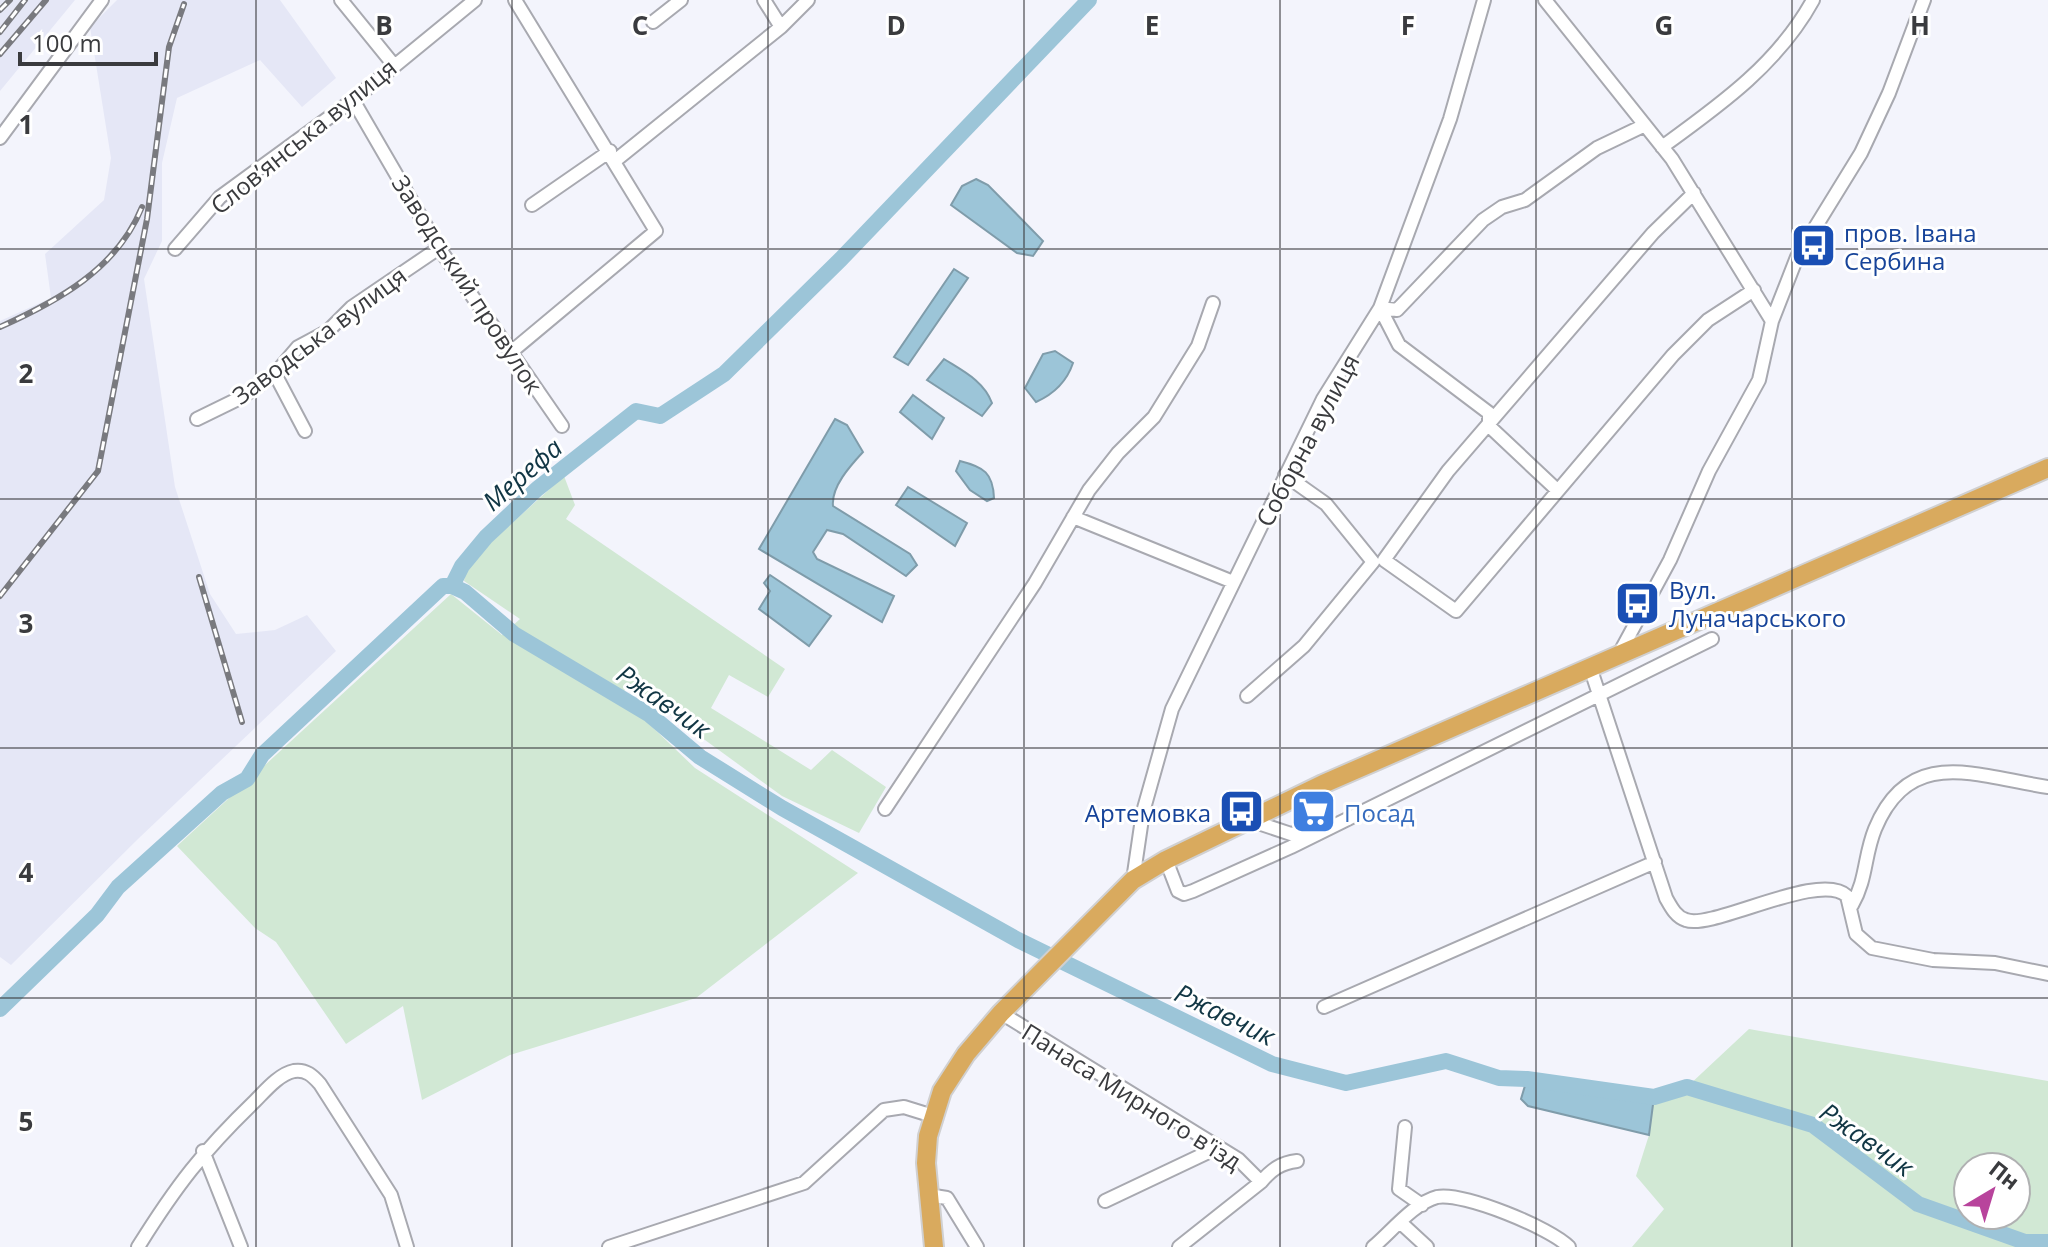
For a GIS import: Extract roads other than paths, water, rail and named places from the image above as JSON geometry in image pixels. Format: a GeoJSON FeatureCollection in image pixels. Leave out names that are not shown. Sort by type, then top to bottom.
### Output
{"type":"FeatureCollection","features":[{"type":"Feature","properties":{"kind":"highway"},"geometry":{"type":"LineString","coordinates":[[934,1247],[926,1163],[933,1116],[951,1075],[1037,974],[1133,880],[1166,860],[1249,820],[1619,654],[2048,468]]}},
{"type":"Feature","properties":{"kind":"street"},"geometry":{"type":"LineString","coordinates":[[0,138],[102,0]]}},
{"type":"Feature","properties":{"kind":"street"},"geometry":{"type":"LineString","coordinates":[[341,0],[393,64]]}},
{"type":"Feature","properties":{"kind":"street","name":"Слов’янська вулиця"},"geometry":{"type":"LineString","coordinates":[[175,249],[220,197],[353,100],[393,64],[475,0]]}},
{"type":"Feature","properties":{"kind":"street"},"geometry":{"type":"LineString","coordinates":[[510,353],[656,231],[515,0]]}},
{"type":"Feature","properties":{"kind":"street"},"geometry":{"type":"LineString","coordinates":[[653,22],[681,0]]}},
{"type":"Feature","properties":{"kind":"street"},"geometry":{"type":"LineString","coordinates":[[764,0],[781,27]]}},
{"type":"Feature","properties":{"kind":"street"},"geometry":{"type":"LineString","coordinates":[[532,205],[613,156],[781,27],[808,0]]}},
{"type":"Feature","properties":{"kind":"street","name":"Соборна вулиця"},"geometry":{"type":"LineString","coordinates":[[1133,880],[1143,812],[1172,709],[1323,399],[1380,308],[1450,119],[1484,0]]}},
{"type":"Feature","properties":{"kind":"street"},"geometry":{"type":"LineString","coordinates":[[1545,0],[1662,147],[1694,193],[1772,321]]}},
{"type":"Feature","properties":{"kind":"street"},"geometry":{"type":"LineString","coordinates":[[1662,147],[1740,91],[1800,25],[1813,0]]}},
{"type":"Feature","properties":{"kind":"street"},"geometry":{"type":"LineString","coordinates":[[1619,654],[1670,560],[1709,471],[1759,380],[1772,321],[1797,257],[1861,153],[1889,93],[1924,0]]}},
{"type":"Feature","properties":{"kind":"street","name":"Заводський провулок"},"geometry":{"type":"LineString","coordinates":[[353,100],[439,248],[562,426]]}},
{"type":"Feature","properties":{"kind":"street"},"geometry":{"type":"LineString","coordinates":[[1380,308],[1397,310],[1483,220],[1502,207],[1525,200],[1597,148],[1645,125]]}},
{"type":"Feature","properties":{"kind":"street"},"geometry":{"type":"LineString","coordinates":[[1247,696],[1304,646],[1378,561],[1448,471],[1653,233],[1694,193]]}},
{"type":"Feature","properties":{"kind":"street","name":"Заводська вулиця"},"geometry":{"type":"LineString","coordinates":[[197,419],[242,397],[275,374],[298,347],[328,331],[352,307],[439,248]]}},
{"type":"Feature","properties":{"kind":"street"},"geometry":{"type":"LineString","coordinates":[[1285,475],[1326,504],[1378,561],[1456,611],[1469,601],[1556,489],[1673,355],[1708,320],[1754,290]]}},
{"type":"Feature","properties":{"kind":"street"},"geometry":{"type":"LineString","coordinates":[[885,809],[1035,583],[1073,517],[1118,453],[1154,417],[1198,346],[1213,303]]}},
{"type":"Feature","properties":{"kind":"street"},"geometry":{"type":"LineString","coordinates":[[1380,308],[1399,345],[1489,413],[1489,426],[1556,489]]}},
{"type":"Feature","properties":{"kind":"street"},"geometry":{"type":"LineString","coordinates":[[275,374],[305,431]]}},
{"type":"Feature","properties":{"kind":"street"},"geometry":{"type":"LineString","coordinates":[[1073,517],[1233,582]]}},
{"type":"Feature","properties":{"kind":"street"},"geometry":{"type":"LineString","coordinates":[[1166,860],[1178,891],[1184,894],[1291,847],[1325,827],[1712,639]]}},
{"type":"Feature","properties":{"kind":"street"},"geometry":{"type":"LineString","coordinates":[[1590,667],[1666,898],[1674,912],[1685,920],[1698,922],[1760,902],[1828,889],[1843,892],[1862,888]]}},
{"type":"Feature","properties":{"kind":"street"},"geometry":{"type":"LineString","coordinates":[[2048,787],[1961,772],[1922,775],[1904,785],[1876,827],[1862,888],[1852,905],[1851,920],[1856,934],[1879,951],[1933,960],[1995,963],[2048,974]]}},
{"type":"Feature","properties":{"kind":"street"},"geometry":{"type":"LineString","coordinates":[[1249,820],[1291,834],[1325,827]]}},
{"type":"Feature","properties":{"kind":"street"},"geometry":{"type":"LineString","coordinates":[[1324,1007],[1655,862]]}},
{"type":"Feature","properties":{"kind":"street"},"geometry":{"type":"LineString","coordinates":[[1843,892],[1852,905]]}},
{"type":"Feature","properties":{"kind":"street","name":"Панаса Мирного в'їзд"},"geometry":{"type":"LineString","coordinates":[[1001,1013],[1238,1159],[1261,1182]]}},
{"type":"Feature","properties":{"kind":"street"},"geometry":{"type":"LineString","coordinates":[[138,1247],[203,1151],[284,1075],[297,1070],[311,1073],[391,1195],[407,1247]]}},
{"type":"Feature","properties":{"kind":"street"},"geometry":{"type":"LineString","coordinates":[[609,1247],[804,1183],[884,1110],[904,1107],[933,1116]]}},
{"type":"Feature","properties":{"kind":"street"},"geometry":{"type":"LineString","coordinates":[[1405,1127],[1399,1189],[1422,1205]]}},
{"type":"Feature","properties":{"kind":"street"},"geometry":{"type":"LineString","coordinates":[[1105,1201],[1219,1147]]}},
{"type":"Feature","properties":{"kind":"street"},"geometry":{"type":"LineString","coordinates":[[203,1151],[241,1247]]}},
{"type":"Feature","properties":{"kind":"street"},"geometry":{"type":"LineString","coordinates":[[1179,1247],[1285,1163],[1297,1161]]}},
{"type":"Feature","properties":{"kind":"street"},"geometry":{"type":"LineString","coordinates":[[928,1195],[947,1198],[977,1247]]}},
{"type":"Feature","properties":{"kind":"street"},"geometry":{"type":"LineString","coordinates":[[1373,1247],[1422,1205],[1439,1197],[1459,1199],[1549,1230],[1569,1247]]}},
{"type":"Feature","properties":{"kind":"street"},"geometry":{"type":"LineString","coordinates":[[1401,1223],[1427,1247]]}},
{"type":"Feature","properties":{"kind":"water"},"geometry":{"type":"Polygon","coordinates":[[[976,179],[988,185],[1043,241],[1033,256],[1017,253],[951,205],[962,186],[976,179]]]}},
{"type":"Feature","properties":{"kind":"water"},"geometry":{"type":"Polygon","coordinates":[[[954,269],[968,278],[908,365],[894,357],[954,269]]]}},
{"type":"Feature","properties":{"kind":"water"},"geometry":{"type":"Polygon","coordinates":[[[1055,351],[1073,363],[1059,386],[1036,402],[1025,388],[1043,354],[1055,351]]]}},
{"type":"Feature","properties":{"kind":"water"},"geometry":{"type":"Polygon","coordinates":[[[944,359],[972,377],[988,395],[992,403],[982,416],[927,380],[944,359]]]}},
{"type":"Feature","properties":{"kind":"water"},"geometry":{"type":"Polygon","coordinates":[[[913,395],[944,418],[932,439],[900,412],[913,395]]]}},
{"type":"Feature","properties":{"kind":"water"},"geometry":{"type":"Polygon","coordinates":[[[835,419],[847,425],[863,452],[838,484],[833,506],[910,554],[917,565],[906,576],[843,534],[827,530],[813,552],[817,559],[894,596],[882,622],[759,549],[835,419]]]}},
{"type":"Feature","properties":{"kind":"water"},"geometry":{"type":"Polygon","coordinates":[[[960,461],[986,472],[992,483],[994,498],[987,501],[970,490],[956,471],[960,461]]]}},
{"type":"Feature","properties":{"kind":"water"},"geometry":{"type":"Polygon","coordinates":[[[908,487],[967,523],[955,546],[896,505],[908,487]]]}},
{"type":"Feature","properties":{"kind":"water"},"geometry":{"type":"Polygon","coordinates":[[[770,575],[831,616],[809,646],[759,609],[770,591],[764,583],[770,575]]]}},
{"type":"Feature","properties":{"kind":"water"},"geometry":{"type":"Polygon","coordinates":[[[1527,1079],[1654,1097],[1649,1135],[1528,1106],[1521,1099],[1527,1079]]]}},
{"type":"Feature","properties":{"kind":"waterway","name":"Мерефа"},"geometry":{"type":"LineString","coordinates":[[0,1009],[97,915],[118,887],[222,793],[247,779],[262,755],[443,586],[452,586],[462,566],[486,537],[537,489],[636,411],[660,416],[724,374],[841,259],[1089,0]]}},
{"type":"Feature","properties":{"kind":"waterway","name":"Ржавчик"},"geometry":{"type":"LineString","coordinates":[[452,586],[465,592],[514,634],[650,715],[700,757],[782,808],[1018,940],[1272,1064],[1346,1083],[1446,1061],[1499,1078],[1527,1079],[1654,1097],[1687,1087],[1813,1125],[1918,1204],[2025,1242],[2048,1242]]}},
{"type":"Feature","properties":{"kind":"railway"},"geometry":{"type":"LineString","coordinates":[[0,10],[10,0]]}},
{"type":"Feature","properties":{"kind":"railway"},"geometry":{"type":"LineString","coordinates":[[0,32],[25,0]]}},
{"type":"Feature","properties":{"kind":"railway"},"geometry":{"type":"LineString","coordinates":[[0,54],[46,0]]}},
{"type":"Feature","properties":{"kind":"railway"},"geometry":{"type":"LineString","coordinates":[[0,596],[98,471],[147,219],[169,47],[184,4]]}},
{"type":"Feature","properties":{"kind":"railway"},"geometry":{"type":"LineString","coordinates":[[0,327],[64,294],[101,265],[131,229],[142,207]]}},
{"type":"Feature","properties":{"kind":"railway"},"geometry":{"type":"LineString","coordinates":[[199,577],[242,722]]}},
{"type":"Feature","properties":{"kind":"place","name":"пров. Івана Сербина"},"geometry":{"type":"Point","coordinates":[1813,246]}},
{"type":"Feature","properties":{"kind":"place","name":"Вул. Луначарського"},"geometry":{"type":"Point","coordinates":[1638,603]}},
{"type":"Feature","properties":{"kind":"place","name":"Артемовка"},"geometry":{"type":"Point","coordinates":[1242,812]}},
{"type":"Feature","properties":{"kind":"place","name":"Посад"},"geometry":{"type":"Point","coordinates":[1313,812]}}]}
